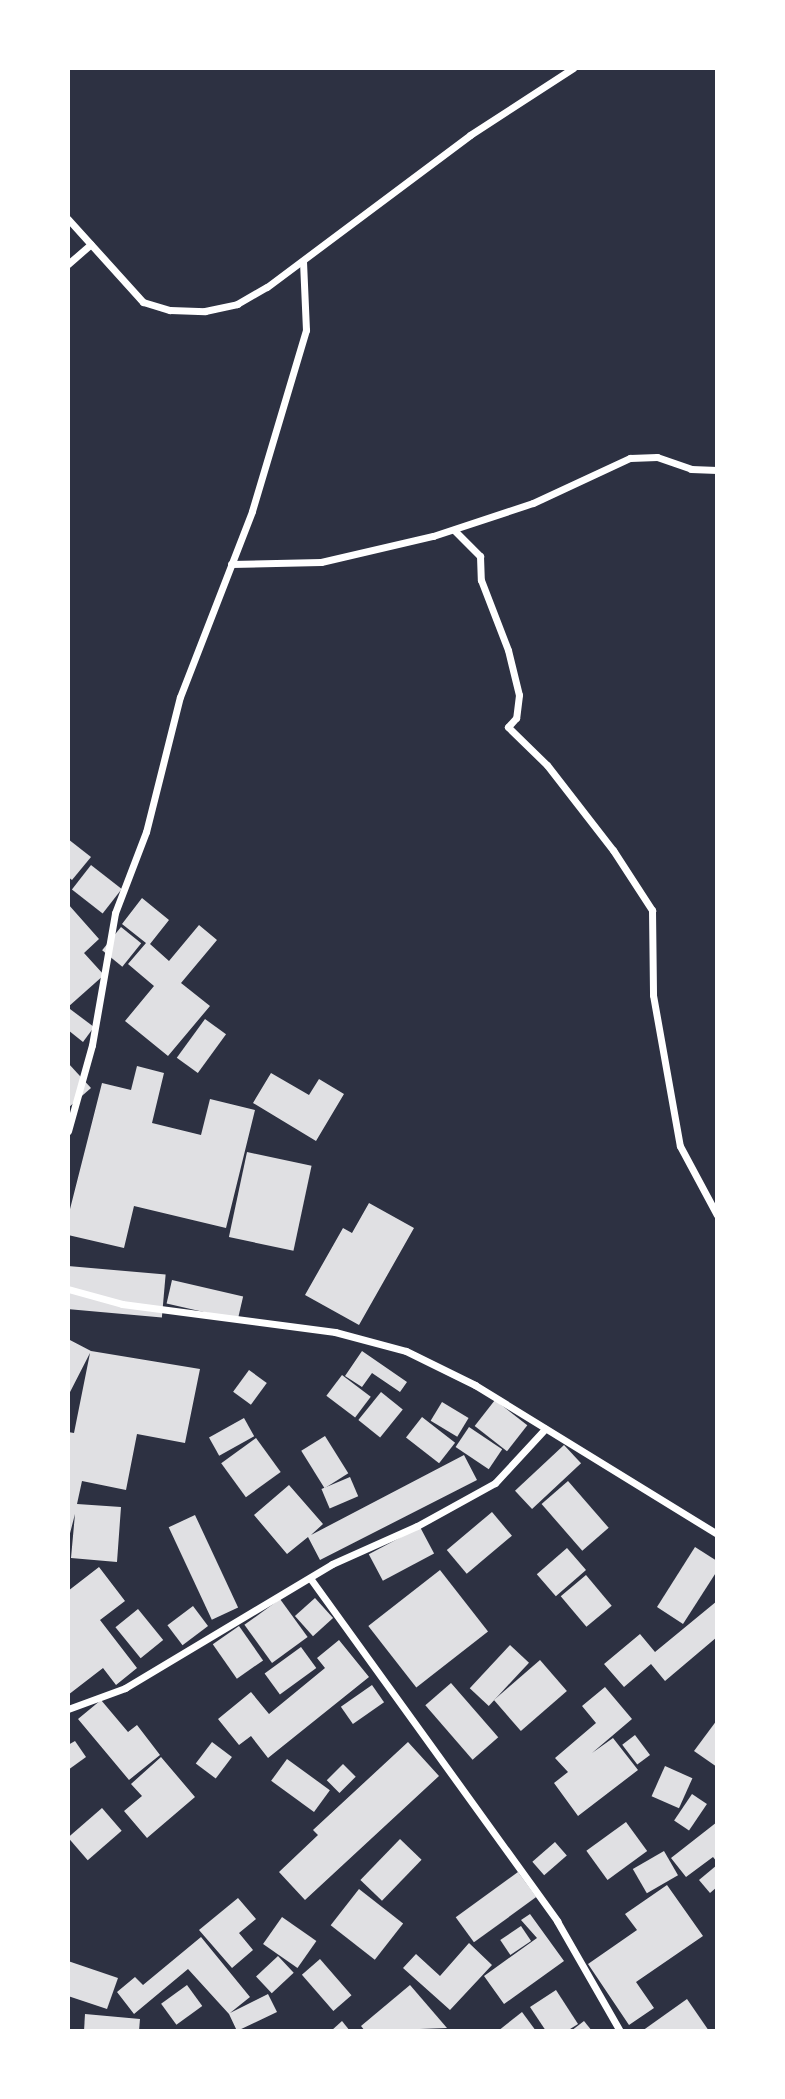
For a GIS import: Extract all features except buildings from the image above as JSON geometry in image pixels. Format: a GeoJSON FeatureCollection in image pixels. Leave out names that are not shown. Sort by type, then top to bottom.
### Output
{"type":"FeatureCollection","features":[{"type":"Feature","properties":{"kind":"street"},"geometry":{"type":"LineString","coordinates":[[68,219],[143,302],[170,310],[205,311],[237,304],[303,261],[470,135],[573,68]]}},
{"type":"Feature","properties":{"kind":"street"},"geometry":{"type":"LineString","coordinates":[[68,264],[91,244]]}},
{"type":"Feature","properties":{"kind":"street"},"geometry":{"type":"LineString","coordinates":[[68,1130],[92,1045],[115,913],[146,832],[180,696],[232,564],[306,330],[303,261]]}},
{"type":"Feature","properties":{"kind":"street"},"geometry":{"type":"LineString","coordinates":[[232,564],[321,562],[454,530],[533,503],[630,458],[657,457],[691,469],[717,470]]}},
{"type":"Feature","properties":{"kind":"street"},"geometry":{"type":"LineString","coordinates":[[454,530],[480,556],[481,580],[509,650],[519,695],[516,718],[508,727],[547,765],[613,849],[652,910],[653,995],[680,1146],[717,1215]]}},
{"type":"Feature","properties":{"kind":"street"},"geometry":{"type":"LineString","coordinates":[[68,1289],[122,1304],[335,1332],[406,1351],[475,1385],[717,1534]]}},
{"type":"Feature","properties":{"kind":"street"},"geometry":{"type":"LineString","coordinates":[[68,1709],[125,1688],[310,1578],[495,1483],[545,1429]]}},
{"type":"Feature","properties":{"kind":"street"},"geometry":{"type":"LineString","coordinates":[[310,1578],[557,1921],[620,2031]]}}]}
